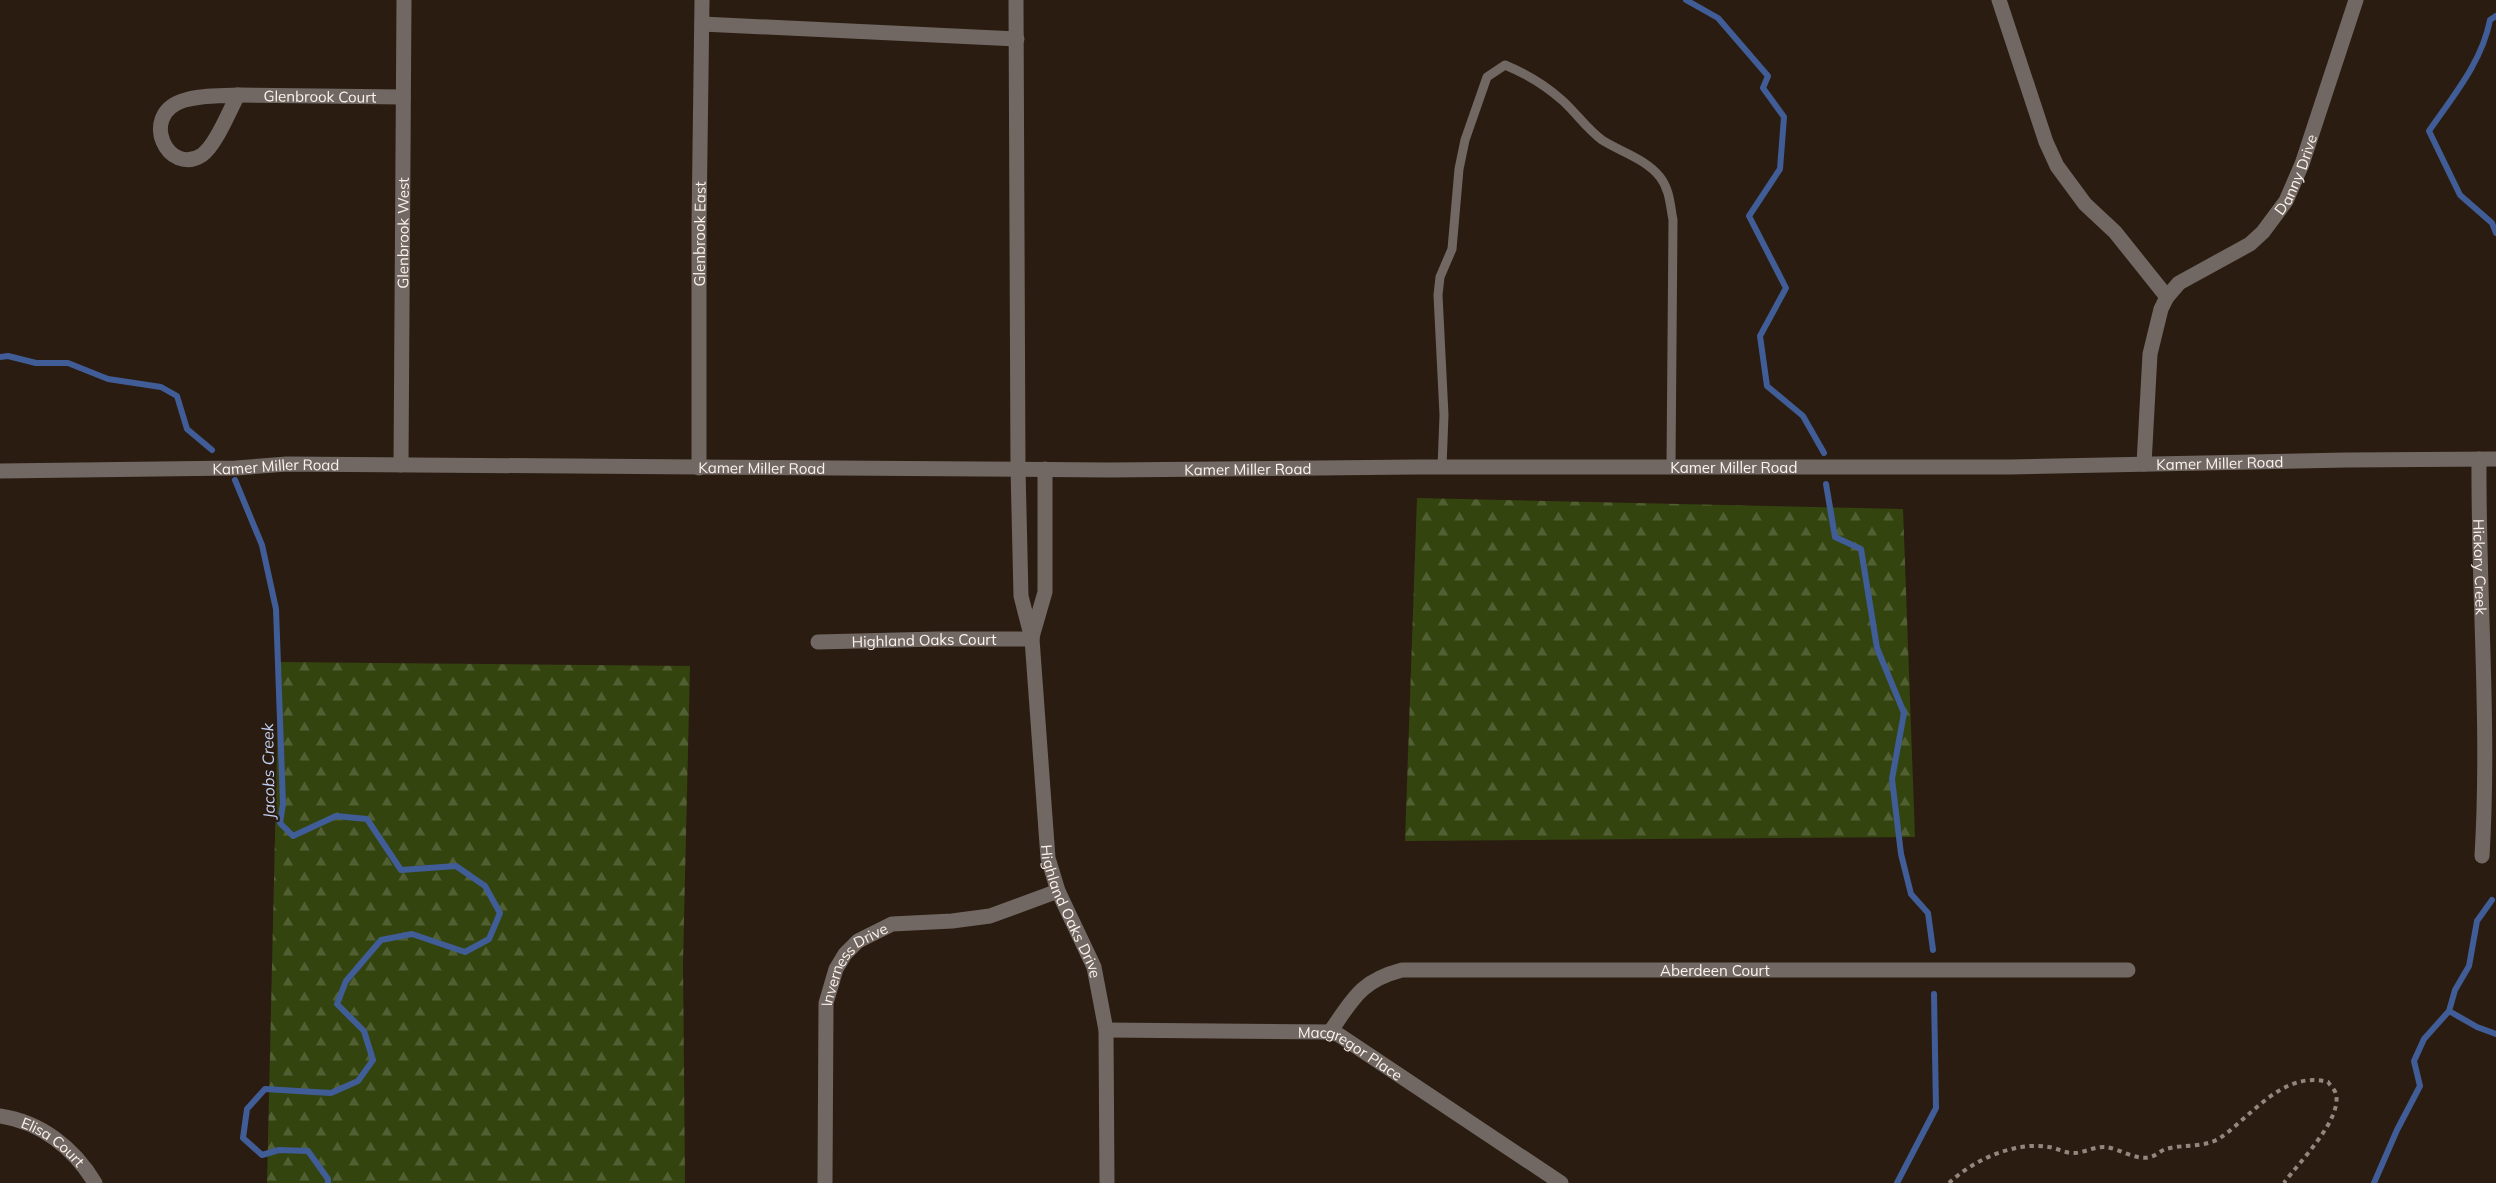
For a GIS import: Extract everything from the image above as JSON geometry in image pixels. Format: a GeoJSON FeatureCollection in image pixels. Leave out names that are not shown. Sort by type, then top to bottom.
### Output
{"type":"FeatureCollection","features":[{"type":"Feature","properties":{"kind":"street","name":"Glenbrook West"},"geometry":{"type":"LineString","coordinates":[[401,465],[404,0]]}},
{"type":"Feature","properties":{"kind":"street","name":"Glenbrook East"},"geometry":{"type":"LineString","coordinates":[[699,468],[702,0]]}},
{"type":"Feature","properties":{"kind":"street","name":"Highland Oaks Drive"},"geometry":{"type":"LineString","coordinates":[[1016,0],[1018,469],[1021,596],[1032,639],[1048,858],[1058,891],[1094,967],[1106,1030],[1107,1183]]}},
{"type":"Feature","properties":{"kind":"street"},"geometry":{"type":"LineString","coordinates":[[1999,0],[2046,142],[2057,166],[2085,204],[2115,232],[2167,297]]}},
{"type":"Feature","properties":{"kind":"street","name":"Danny Drive"},"geometry":{"type":"LineString","coordinates":[[2144,464],[2151,354],[2156,324],[2167,297],[2179,283],[2250,244],[2264,232],[2286,201],[2302,164],[2356,0]]}},
{"type":"Feature","properties":{"kind":"street"},"geometry":{"type":"LineString","coordinates":[[702,24],[1017,39]]}},
{"type":"Feature","properties":{"kind":"street","name":"Glenbrook Court"},"geometry":{"type":"LineString","coordinates":[[238,95],[210,147],[201,155],[191,159],[180,158],[169,152],[162,142],[159,131],[162,119],[170,109],[182,101],[238,95],[403,97]]}},
{"type":"Feature","properties":{"kind":"street","name":"Hickory Creek"},"geometry":{"type":"LineString","coordinates":[[2479,459],[2478,534],[2484,689],[2482,856]]}},
{"type":"Feature","properties":{"kind":"street","name":"Kamer Miller Road"},"geometry":{"type":"LineString","coordinates":[[0,471],[236,468],[287,464],[1018,469],[2009,467],[2496,459]]}},
{"type":"Feature","properties":{"kind":"street","name":"Highland Oaks Drive"},"geometry":{"type":"LineString","coordinates":[[1032,639],[1045,592],[1045,469]]}},
{"type":"Feature","properties":{"kind":"street","name":"Highland Oaks Court"},"geometry":{"type":"LineString","coordinates":[[818,642],[1032,639]]}},
{"type":"Feature","properties":{"kind":"street","name":"Inverness Drive"},"geometry":{"type":"LineString","coordinates":[[825,1183],[826,1003],[836,969],[845,954],[866,936],[892,924],[952,921],[990,916],[1058,891]]}},
{"type":"Feature","properties":{"kind":"street","name":"Aberdeen Court"},"geometry":{"type":"LineString","coordinates":[[1329,1032],[1365,986],[1382,976],[1402,970],[2128,970]]}},
{"type":"Feature","properties":{"kind":"street","name":"Macgregor Place"},"geometry":{"type":"LineString","coordinates":[[1106,1030],[1329,1032],[1346,1039],[1368,1053],[1561,1183]]}},
{"type":"Feature","properties":{"kind":"street","name":"Elisa Court"},"geometry":{"type":"LineString","coordinates":[[0,1116],[21,1119],[64,1145],[75,1155],[95,1183]]}},
{"type":"Feature","properties":{"kind":"lane"},"geometry":{"type":"LineString","coordinates":[[1442,467],[1444,415],[1438,295],[1440,277],[1452,249],[1459,169],[1465,140],[1486,77],[1505,65],[1532,76],[1563,101],[1586,126],[1603,140],[1638,160],[1658,175],[1668,189],[1673,220],[1671,467]]}},
{"type":"Feature","properties":{"kind":"path"},"geometry":{"type":"LineString","coordinates":[[1949,1183],[1972,1166],[2007,1150],[2027,1146],[2048,1147],[2074,1154],[2103,1146],[2140,1157],[2150,1157],[2165,1149],[2199,1144],[2218,1138],[2252,1109],[2291,1085],[2313,1078],[2328,1082],[2336,1094],[2335,1111],[2321,1137],[2284,1183]]}},
{"type":"Feature","properties":{"kind":"green space"},"geometry":{"type":"Polygon","coordinates":[[[1417,498],[1903,509],[1915,837],[1405,841],[1417,498]]]}},
{"type":"Feature","properties":{"kind":"green space"},"geometry":{"type":"Polygon","coordinates":[[[279,662],[690,666],[683,962],[685,1183],[267,1183],[279,662]]]}},
{"type":"Feature","properties":{"kind":"waterway"},"geometry":{"type":"LineString","coordinates":[[1686,0],[1718,18],[1768,76],[1763,88],[1784,117],[1780,169],[1749,216],[1786,288],[1760,336],[1767,386],[1803,416],[1824,453]]}},
{"type":"Feature","properties":{"kind":"waterway"},"geometry":{"type":"LineString","coordinates":[[2496,16],[2490,20],[2480,50],[2466,78],[2429,131],[2460,195],[2492,223],[2496,233]]}},
{"type":"Feature","properties":{"kind":"waterway","name":"Jacobs Creek"},"geometry":{"type":"LineString","coordinates":[[0,357],[8,356],[36,363],[68,363],[108,379],[161,387],[177,396],[187,429],[212,450]]}},
{"type":"Feature","properties":{"kind":"waterway","name":"Jacobs Creek"},"geometry":{"type":"LineString","coordinates":[[235,480],[262,545],[276,609],[283,804],[280,823],[293,836],[336,816],[367,819],[401,870],[456,866],[485,886],[500,913],[489,939],[465,952],[412,934],[381,940],[346,981],[337,1004],[364,1031],[373,1060],[358,1081],[331,1093],[265,1089],[247,1109],[243,1138],[262,1155],[279,1150],[308,1151],[328,1179],[328,1183]]}},
{"type":"Feature","properties":{"kind":"waterway"},"geometry":{"type":"LineString","coordinates":[[1826,484],[1835,537],[1861,549],[1877,648],[1904,713],[1892,779],[1901,854],[1911,894],[1928,913],[1933,950]]}},
{"type":"Feature","properties":{"kind":"waterway"},"geometry":{"type":"LineString","coordinates":[[2374,1183],[2397,1130],[2420,1086],[2414,1061],[2424,1039],[2449,1011],[2455,990],[2469,966],[2477,921],[2492,900]]}},
{"type":"Feature","properties":{"kind":"waterway"},"geometry":{"type":"LineString","coordinates":[[1897,1183],[1936,1108],[1934,994]]}},
{"type":"Feature","properties":{"kind":"waterway"},"geometry":{"type":"LineString","coordinates":[[2449,1011],[2477,1027],[2496,1034]]}}]}
